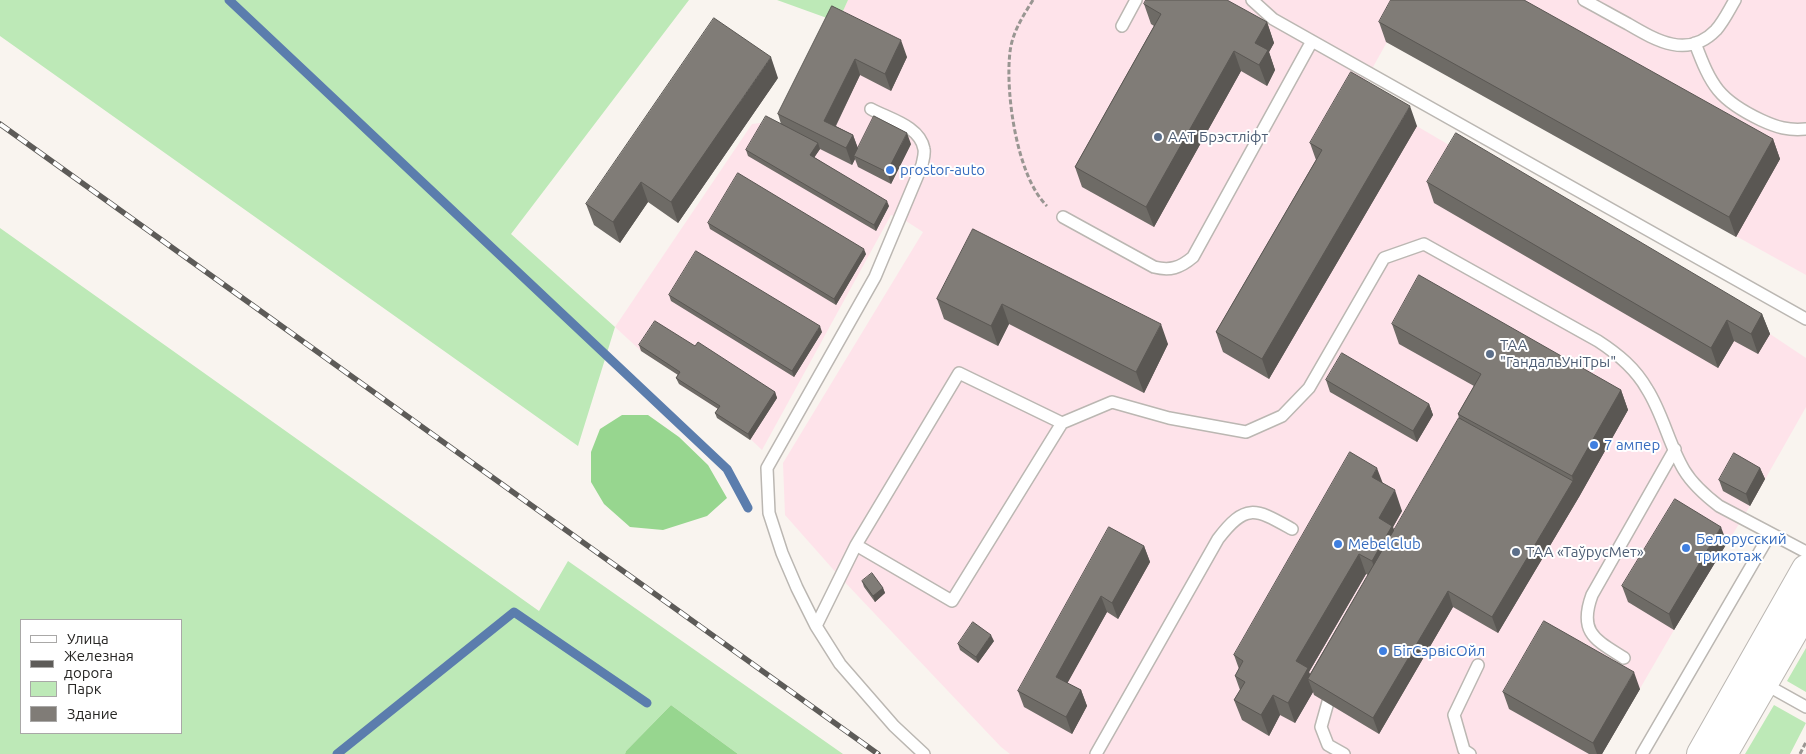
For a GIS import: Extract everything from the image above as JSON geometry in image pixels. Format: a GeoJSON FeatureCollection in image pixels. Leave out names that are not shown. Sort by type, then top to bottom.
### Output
{"type":"FeatureCollection","features":[{"type":"Feature","properties":{"kind":"main road"},"geometry":{"type":"LineString","coordinates":[[1723,754],[1755,679],[1806,569]]}},
{"type":"Feature","properties":{"kind":"main road"},"geometry":{"type":"LineString","coordinates":[[1701,754],[1806,610]]}},
{"type":"Feature","properties":{"kind":"lane"},"geometry":{"type":"LineString","coordinates":[[1122,26],[1136,0]]}},
{"type":"Feature","properties":{"kind":"lane"},"geometry":{"type":"LineString","coordinates":[[1252,0],[1273,19],[1806,320]]}},
{"type":"Feature","properties":{"kind":"lane"},"geometry":{"type":"LineString","coordinates":[[1584,0],[1656,40],[1681,46],[1707,38],[1717,29],[1735,0]]}},
{"type":"Feature","properties":{"kind":"lane"},"geometry":{"type":"LineString","coordinates":[[1062,217],[1154,267],[1170,269],[1185,264],[1199,249],[1312,41]]}},
{"type":"Feature","properties":{"kind":"lane"},"geometry":{"type":"LineString","coordinates":[[1695,43],[1709,77],[1720,94],[1730,103],[1777,127],[1795,130],[1806,129]]}},
{"type":"Feature","properties":{"kind":"lane"},"geometry":{"type":"LineString","coordinates":[[871,110],[912,130],[920,138],[924,151],[922,165],[875,277],[767,468],[769,513],[796,588],[816,626],[840,664],[894,726],[924,754]]}},
{"type":"Feature","properties":{"kind":"lane"},"geometry":{"type":"LineString","coordinates":[[856,545],[952,601],[1062,423],[1112,402],[1169,418],[1246,432],[1282,416],[1308,388],[1384,258],[1424,244],[1618,354],[1634,370],[1648,390],[1684,470],[1707,496],[1742,519],[1806,552]]}},
{"type":"Feature","properties":{"kind":"lane"},"geometry":{"type":"LineString","coordinates":[[816,626],[856,545],[960,373],[1062,423]]}},
{"type":"Feature","properties":{"kind":"lane"},"geometry":{"type":"LineString","coordinates":[[1624,658],[1595,639],[1587,620],[1588,608],[1592,595],[1675,449]]}},
{"type":"Feature","properties":{"kind":"lane"},"geometry":{"type":"LineString","coordinates":[[1096,754],[1218,539],[1228,526],[1239,516],[1251,512],[1263,513],[1292,529]]}},
{"type":"Feature","properties":{"kind":"lane"},"geometry":{"type":"LineString","coordinates":[[1642,754],[1770,534]]}},
{"type":"Feature","properties":{"kind":"lane"},"geometry":{"type":"LineString","coordinates":[[1470,754],[1464,750],[1454,715],[1478,665]]}},
{"type":"Feature","properties":{"kind":"lane"},"geometry":{"type":"LineString","coordinates":[[1755,679],[1806,707]]}},
{"type":"Feature","properties":{"kind":"lane"},"geometry":{"type":"LineString","coordinates":[[1328,702],[1321,727],[1328,745],[1344,754]]}},
{"type":"Feature","properties":{"kind":"path"},"geometry":{"type":"LineString","coordinates":[[1033,0],[1019,21],[1010,51],[1011,102],[1024,169],[1043,202],[1062,217]]}},
{"type":"Feature","properties":{"kind":"path"},"geometry":{"type":"LineString","coordinates":[[1800,754],[1806,742]]}},
{"type":"Feature","properties":{"kind":"shaded area"},"geometry":{"type":"Polygon","coordinates":[[[848,0],[1806,0],[1806,275],[1387,42],[1359,92],[1770,334],[1806,358],[1806,407],[1750,506],[1674,630],[1602,754],[1010,754],[1001,747],[839,576],[785,515],[783,463],[923,232],[906,221],[891,215],[762,450],[721,411],[679,384],[682,377],[641,351],[615,327],[752,124],[768,122],[784,130],[848,0]]]}},
{"type":"Feature","properties":{"kind":"green space"},"geometry":{"type":"Polygon","coordinates":[[[0,0],[689,0],[511,234],[615,327],[578,446],[0,36],[0,0]]]}},
{"type":"Feature","properties":{"kind":"green space"},"geometry":{"type":"Polygon","coordinates":[[[777,0],[848,0],[838,22],[777,0]]]}},
{"type":"Feature","properties":{"kind":"green space"},"geometry":{"type":"Polygon","coordinates":[[[0,228],[539,611],[568,561],[843,754],[738,754],[671,705],[625,754],[0,754],[0,228]]]}},
{"type":"Feature","properties":{"kind":"green space"},"geometry":{"type":"Polygon","coordinates":[[[622,415],[648,415],[679,437],[708,465],[727,498],[707,516],[663,530],[630,527],[604,504],[591,482],[591,452],[600,429],[622,415]]]}},
{"type":"Feature","properties":{"kind":"green space"},"geometry":{"type":"Polygon","coordinates":[[[1806,648],[1806,692],[1787,681],[1806,648]]]}},
{"type":"Feature","properties":{"kind":"green space"},"geometry":{"type":"Polygon","coordinates":[[[671,705],[738,754],[625,754],[671,705]]]}},
{"type":"Feature","properties":{"kind":"green space"},"geometry":{"type":"Polygon","coordinates":[[[1774,705],[1806,723],[1790,754],[1745,754],[1774,705]]]}},
{"type":"Feature","properties":{"kind":"building","name":"ААТ Брэстліфт"},"geometry":{"type":"Polygon","coordinates":[[[1146,0],[1227,0],[1267,22],[1255,43],[1268,50],[1259,65],[1234,51],[1146,207],[1075,167],[1161,14],[1144,4],[1146,0]]]}},
{"type":"Feature","properties":{"kind":"building"},"geometry":{"type":"Polygon","coordinates":[[[1391,0],[1524,0],[1773,139],[1729,217],[1379,22],[1391,0]]]}},
{"type":"Feature","properties":{"kind":"building"},"geometry":{"type":"Polygon","coordinates":[[[832,6],[901,40],[885,74],[855,59],[824,121],[853,135],[846,148],[778,114],[832,6]]]}},
{"type":"Feature","properties":{"kind":"building"},"geometry":{"type":"Polygon","coordinates":[[[714,18],[771,57],[671,202],[641,182],[613,222],[586,204],[714,18]]]}},
{"type":"Feature","properties":{"kind":"building"},"geometry":{"type":"Polygon","coordinates":[[[1351,72],[1410,106],[1262,359],[1216,332],[1322,150],[1310,143],[1351,72]]]}},
{"type":"Feature","properties":{"kind":"building"},"geometry":{"type":"Polygon","coordinates":[[[766,116],[818,143],[810,155],[887,201],[874,225],[746,150],[766,116]]]}},
{"type":"Feature","properties":{"kind":"building"},"geometry":{"type":"Polygon","coordinates":[[[874,116],[907,133],[887,172],[854,156],[874,116]]]}},
{"type":"Feature","properties":{"kind":"building"},"geometry":{"type":"Polygon","coordinates":[[[1456,133],[1762,314],[1751,334],[1727,320],[1711,348],[1427,182],[1456,133]]]}},
{"type":"Feature","properties":{"kind":"building"},"geometry":{"type":"Polygon","coordinates":[[[738,173],[864,249],[834,299],[708,223],[738,173]]]}},
{"type":"Feature","properties":{"kind":"building"},"geometry":{"type":"Polygon","coordinates":[[[973,229],[1161,324],[1136,372],[1002,304],[991,326],[937,299],[973,229]]]}},
{"type":"Feature","properties":{"kind":"building"},"geometry":{"type":"Polygon","coordinates":[[[696,251],[820,326],[792,371],[669,295],[696,251]]]}},
{"type":"Feature","properties":{"kind":"building"},"geometry":{"type":"Polygon","coordinates":[[[1419,275],[1621,390],[1572,476],[1458,414],[1481,374],[1392,324],[1419,275]]]}},
{"type":"Feature","properties":{"kind":"building"},"geometry":{"type":"Polygon","coordinates":[[[655,321],[695,346],[698,342],[775,392],[748,434],[715,413],[720,406],[676,378],[680,372],[639,345],[655,321]]]}},
{"type":"Feature","properties":{"kind":"building"},"geometry":{"type":"Polygon","coordinates":[[[1342,353],[1429,404],[1413,431],[1326,380],[1342,353]]]}},
{"type":"Feature","properties":{"kind":"building"},"geometry":{"type":"Polygon","coordinates":[[[1459,418],[1573,481],[1492,617],[1448,591],[1373,718],[1308,679],[1459,418]]]}},
{"type":"Feature","properties":{"kind":"building"},"geometry":{"type":"Polygon","coordinates":[[[1350,452],[1377,468],[1372,477],[1395,490],[1379,518],[1392,526],[1372,561],[1359,554],[1296,661],[1308,668],[1288,703],[1273,695],[1261,715],[1234,700],[1245,682],[1235,676],[1243,661],[1234,655],[1350,452]]]}},
{"type":"Feature","properties":{"kind":"building"},"geometry":{"type":"Polygon","coordinates":[[[1734,453],[1760,468],[1746,494],[1719,480],[1734,453]]]}},
{"type":"Feature","properties":{"kind":"building"},"geometry":{"type":"Polygon","coordinates":[[[1675,499],[1721,527],[1669,614],[1622,586],[1675,499]]]}},
{"type":"Feature","properties":{"kind":"building"},"geometry":{"type":"Polygon","coordinates":[[[1109,527],[1144,546],[1112,603],[1101,596],[1056,677],[1081,690],[1066,717],[1018,691],[1109,527]]]}},
{"type":"Feature","properties":{"kind":"building"},"geometry":{"type":"Polygon","coordinates":[[[872,573],[883,588],[873,596],[862,581],[872,573]]]}},
{"type":"Feature","properties":{"kind":"building"},"geometry":{"type":"Polygon","coordinates":[[[1544,621],[1634,672],[1593,743],[1503,692],[1544,621]]]}},
{"type":"Feature","properties":{"kind":"building"},"geometry":{"type":"Polygon","coordinates":[[[973,622],[991,635],[976,657],[958,644],[973,622]]]}},
{"type":"Feature","properties":{"kind":"waterway"},"geometry":{"type":"LineString","coordinates":[[229,0],[727,469],[748,508]]}},
{"type":"Feature","properties":{"kind":"waterway"},"geometry":{"type":"LineString","coordinates":[[337,754],[514,612],[647,703]]}},
{"type":"Feature","properties":{"kind":"railway"},"geometry":{"type":"LineString","coordinates":[[0,124],[878,754]]}},
{"type":"Feature","properties":{"kind":"place","name":"ААТ Брэстліфт"},"geometry":{"type":"Point","coordinates":[1158,137]}},
{"type":"Feature","properties":{"kind":"place","name":"prostor-auto"},"geometry":{"type":"Point","coordinates":[890,170]}},
{"type":"Feature","properties":{"kind":"place","name":"ТАА \"ГандальУніТры\""},"geometry":{"type":"Point","coordinates":[1490,354]}},
{"type":"Feature","properties":{"kind":"place","name":"7 ампер"},"geometry":{"type":"Point","coordinates":[1594,445]}},
{"type":"Feature","properties":{"kind":"place","name":"MebelClub"},"geometry":{"type":"Point","coordinates":[1338,544]}},
{"type":"Feature","properties":{"kind":"place","name":"Белорусский трикотаж"},"geometry":{"type":"Point","coordinates":[1686,548]}},
{"type":"Feature","properties":{"kind":"place","name":"ТАА «ТаўрусМет»"},"geometry":{"type":"Point","coordinates":[1516,552]}},
{"type":"Feature","properties":{"kind":"place","name":"БігСэрвісОйл"},"geometry":{"type":"Point","coordinates":[1383,651]}}]}
